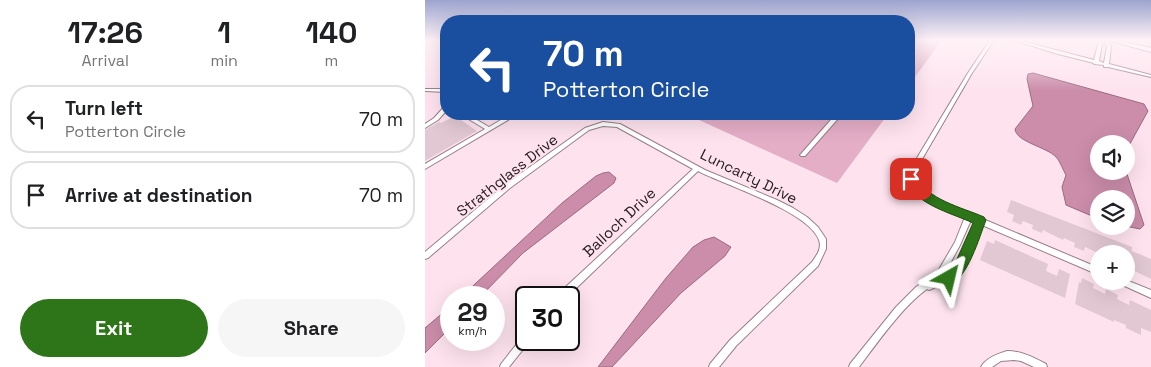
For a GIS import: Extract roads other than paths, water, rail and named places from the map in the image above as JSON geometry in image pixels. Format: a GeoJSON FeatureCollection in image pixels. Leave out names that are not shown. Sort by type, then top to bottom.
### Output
{"type":"FeatureCollection","features":[{"type":"Feature","properties":{"kind":"street"},"geometry":{"type":"LineString","coordinates":[[981,57],[911,173],[914,187],[929,199],[1090,268]]}},
{"type":"Feature","properties":{"kind":"street"},"geometry":{"type":"LineString","coordinates":[[1075,57],[1151,76]]}},
{"type":"Feature","properties":{"kind":"street"},"geometry":{"type":"LineString","coordinates":[[1096,63],[1098,57]]}},
{"type":"Feature","properties":{"kind":"street"},"geometry":{"type":"LineString","coordinates":[[1106,66],[1107,57]]}},
{"type":"Feature","properties":{"kind":"street"},"geometry":{"type":"LineString","coordinates":[[425,90],[440,91]]}},
{"type":"Feature","properties":{"kind":"street"},"geometry":{"type":"LineString","coordinates":[[425,126],[440,115]]}},
{"type":"Feature","properties":{"kind":"street"},"geometry":{"type":"LineString","coordinates":[[475,120],[489,129]]}},
{"type":"Feature","properties":{"kind":"street"},"geometry":{"type":"LineString","coordinates":[[425,167],[505,120]]}},
{"type":"Feature","properties":{"kind":"street"},"geometry":{"type":"LineString","coordinates":[[803,155],[834,120]]}},
{"type":"Feature","properties":{"kind":"street","name":"Luncarty Drive"},"geometry":{"type":"LineString","coordinates":[[610,124],[618,125],[640,136],[714,177],[777,203],[798,215],[815,230],[822,240],[823,252],[815,264],[733,343],[713,367]]}},
{"type":"Feature","properties":{"kind":"street","name":"Strathglass Drive"},"geometry":{"type":"LineString","coordinates":[[425,256],[508,186],[587,129],[596,125],[610,124]]}},
{"type":"Feature","properties":{"kind":"street","name":"Balloch Drive"},"geometry":{"type":"LineString","coordinates":[[573,286],[698,168]]}},
{"type":"Feature","properties":{"kind":"street"},"geometry":{"type":"LineString","coordinates":[[853,367],[899,310],[919,290],[940,275],[958,243],[969,216]]}},
{"type":"Feature","properties":{"kind":"street"},"geometry":{"type":"LineString","coordinates":[[919,290],[949,278],[961,263],[980,220]]}},
{"type":"Feature","properties":{"kind":"street"},"geometry":{"type":"LineString","coordinates":[[958,243],[968,248]]}},
{"type":"Feature","properties":{"kind":"street"},"geometry":{"type":"LineString","coordinates":[[1135,287],[1151,294]]}},
{"type":"Feature","properties":{"kind":"street"},"geometry":{"type":"LineString","coordinates":[[504,367],[517,351]]}},
{"type":"Feature","properties":{"kind":"street"},"geometry":{"type":"LineString","coordinates":[[985,367],[995,358],[1011,355],[1026,358],[1043,367]]}}]}
